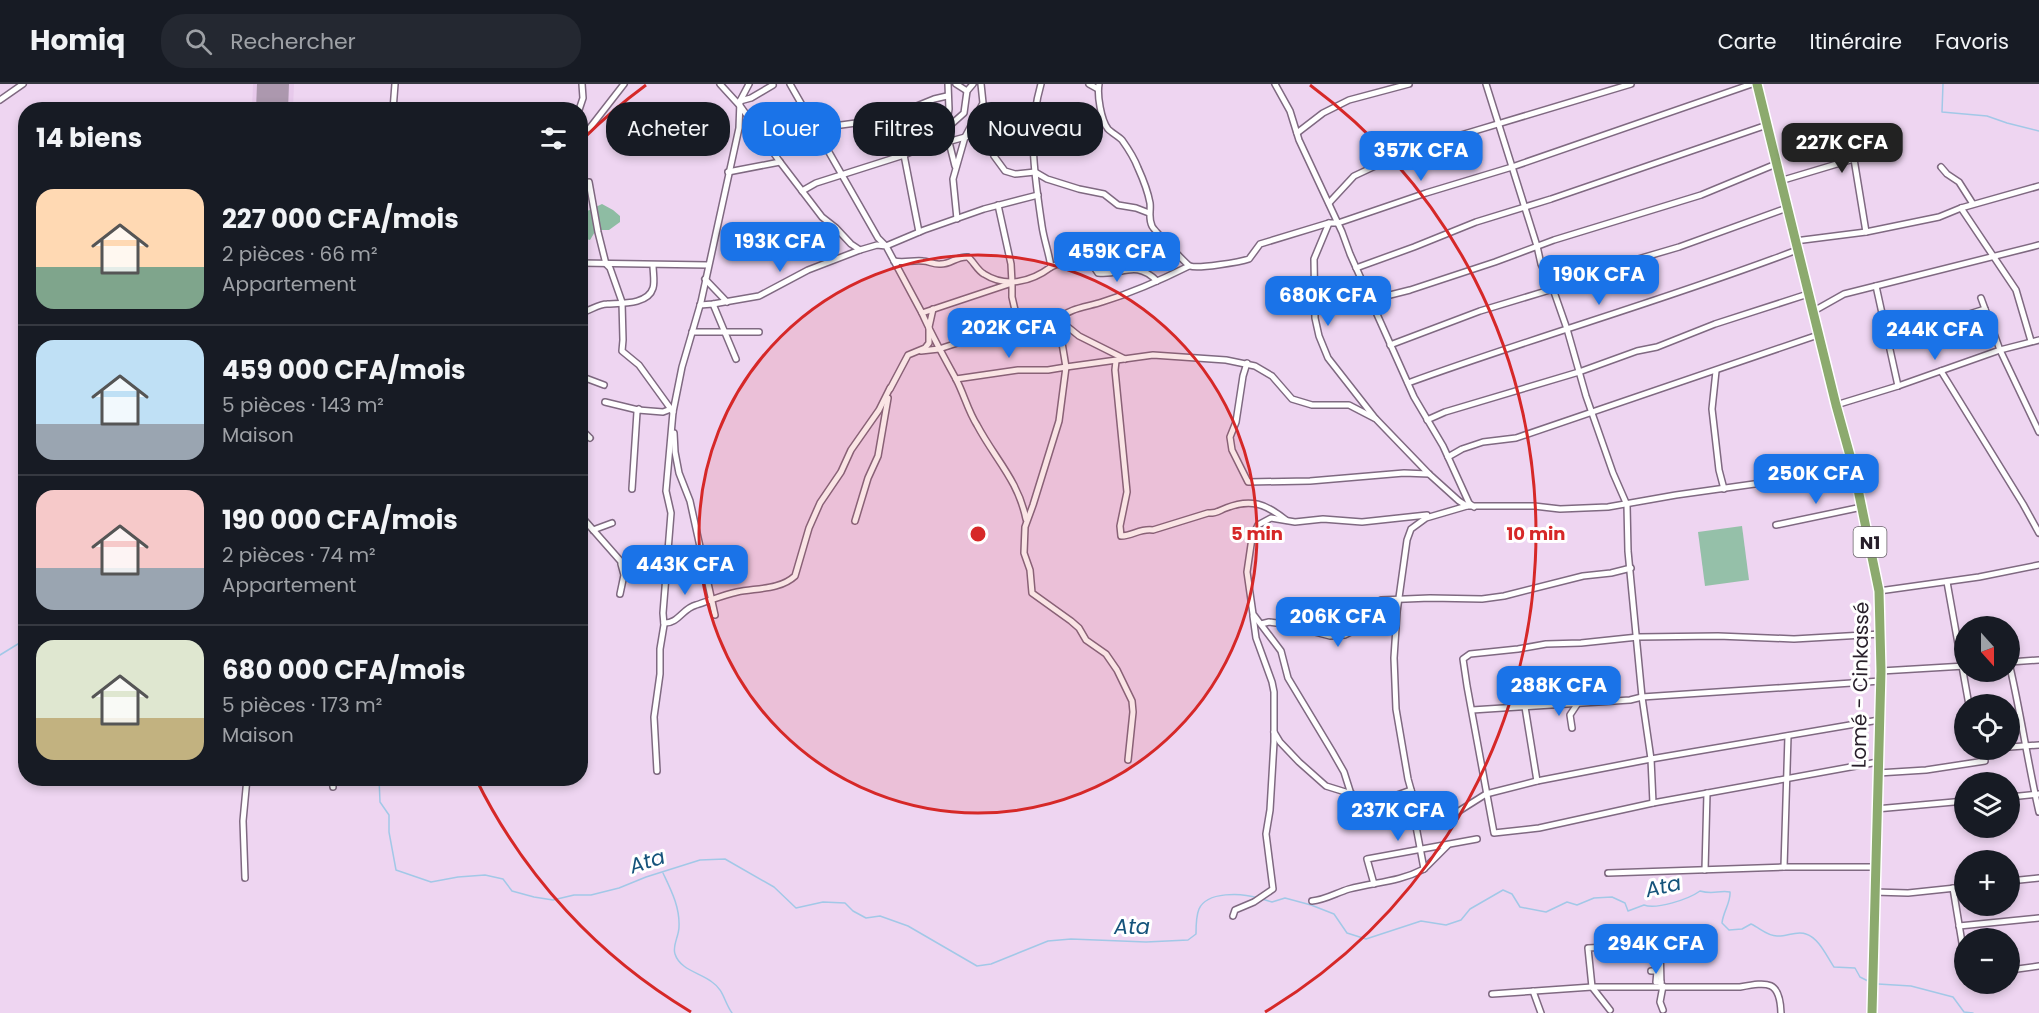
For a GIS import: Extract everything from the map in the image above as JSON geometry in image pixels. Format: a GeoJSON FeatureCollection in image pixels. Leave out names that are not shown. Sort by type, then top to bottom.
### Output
{"type":"FeatureCollection","features":[{"type":"Feature","properties":{"kind":"highway","name":"Lomé - Cinkassé"},"geometry":{"type":"LineString","coordinates":[[1754,84],[1767,125],[1812,312],[1854,470],[1879,591],[1881,676],[1872,1013]]}},
{"type":"Feature","properties":{"kind":"street"},"geometry":{"type":"LineString","coordinates":[[0,100],[23,84]]}},
{"type":"Feature","properties":{"kind":"street"},"geometry":{"type":"LineString","coordinates":[[394,102],[395,84]]}},
{"type":"Feature","properties":{"kind":"street"},"geometry":{"type":"LineString","coordinates":[[582,84],[582,102]]}},
{"type":"Feature","properties":{"kind":"street"},"geometry":{"type":"LineString","coordinates":[[589,129],[624,84]]}},
{"type":"Feature","properties":{"kind":"street"},"geometry":{"type":"LineString","coordinates":[[720,84],[740,104],[822,217],[860,250]]}},
{"type":"Feature","properties":{"kind":"street"},"geometry":{"type":"LineString","coordinates":[[657,771],[654,717],[664,623],[670,513],[666,491],[672,410],[700,304],[739,128],[740,104],[749,84]]}},
{"type":"Feature","properties":{"kind":"street"},"geometry":{"type":"LineString","coordinates":[[790,84],[800,102]]}},
{"type":"Feature","properties":{"kind":"street"},"geometry":{"type":"LineString","coordinates":[[948,84],[948,102]]}},
{"type":"Feature","properties":{"kind":"street"},"geometry":{"type":"LineString","coordinates":[[956,84],[967,91]]}},
{"type":"Feature","properties":{"kind":"street"},"geometry":{"type":"LineString","coordinates":[[955,120],[964,113],[967,91],[973,84]]}},
{"type":"Feature","properties":{"kind":"street"},"geometry":{"type":"LineString","coordinates":[[981,84],[983,102]]}},
{"type":"Feature","properties":{"kind":"street"},"geometry":{"type":"LineString","coordinates":[[1089,84],[1099,86],[1104,121],[1109,130],[1121,139],[1136,162],[1150,202],[1149,213],[1153,228],[1189,266]]}},
{"type":"Feature","properties":{"kind":"street"},"geometry":{"type":"LineString","coordinates":[[1275,84],[1290,111],[1299,140],[1338,223],[1407,383],[1448,457],[1471,506]]}},
{"type":"Feature","properties":{"kind":"street"},"geometry":{"type":"LineString","coordinates":[[1384,84],[1388,91]]}},
{"type":"Feature","properties":{"kind":"street"},"geometry":{"type":"LineString","coordinates":[[1298,133],[1318,116],[1349,100],[1409,84]]}},
{"type":"Feature","properties":{"kind":"street"},"geometry":{"type":"LineString","coordinates":[[1486,84],[1541,264],[1553,289],[1592,413],[1627,505],[1626,527],[1642,698],[1651,759],[1653,803]]}},
{"type":"Feature","properties":{"kind":"street"},"geometry":{"type":"LineString","coordinates":[[1329,203],[1349,180],[1364,170],[1498,124],[1632,84]]}},
{"type":"Feature","properties":{"kind":"street"},"geometry":{"type":"LineString","coordinates":[[1058,319],[1064,314],[1157,281],[1189,266],[1239,263],[1249,259],[1260,244],[1329,223],[1338,223],[1512,167],[1754,84]]}},
{"type":"Feature","properties":{"kind":"street"},"geometry":{"type":"LineString","coordinates":[[1039,85],[1032,123],[1032,146],[1051,267]]}},
{"type":"Feature","properties":{"kind":"street"},"geometry":{"type":"LineString","coordinates":[[740,104],[773,86]]}},
{"type":"Feature","properties":{"kind":"street"},"geometry":{"type":"LineString","coordinates":[[841,126],[902,112],[947,96]]}},
{"type":"Feature","properties":{"kind":"street"},"geometry":{"type":"LineString","coordinates":[[1356,268],[1476,222],[1767,125]]}},
{"type":"Feature","properties":{"kind":"street"},"geometry":{"type":"LineString","coordinates":[[957,219],[953,179],[967,133]]}},
{"type":"Feature","properties":{"kind":"street"},"geometry":{"type":"LineString","coordinates":[[955,140],[965,137]]}},
{"type":"Feature","properties":{"kind":"street"},"geometry":{"type":"LineString","coordinates":[[1780,181],[1897,146]]}},
{"type":"Feature","properties":{"kind":"street"},"geometry":{"type":"LineString","coordinates":[[831,156],[878,238],[886,246],[956,378],[977,426],[1000,459],[1018,492],[1026,521]]}},
{"type":"Feature","properties":{"kind":"street"},"geometry":{"type":"LineString","coordinates":[[802,191],[816,183],[901,156]]}},
{"type":"Feature","properties":{"kind":"street"},"geometry":{"type":"LineString","coordinates":[[904,156],[919,232]]}},
{"type":"Feature","properties":{"kind":"street"},"geometry":{"type":"LineString","coordinates":[[953,156],[955,168]]}},
{"type":"Feature","properties":{"kind":"street"},"geometry":{"type":"LineString","coordinates":[[994,156],[1005,171],[1015,174],[1035,172],[1047,179],[1104,194],[1118,205],[1149,213]]}},
{"type":"Feature","properties":{"kind":"street"},"geometry":{"type":"LineString","coordinates":[[1854,159],[1866,232]]}},
{"type":"Feature","properties":{"kind":"street"},"geometry":{"type":"LineString","coordinates":[[728,172],[780,162]]}},
{"type":"Feature","properties":{"kind":"street"},"geometry":{"type":"LineString","coordinates":[[1373,304],[1386,296],[1701,195],[1776,164]]}},
{"type":"Feature","properties":{"kind":"street"},"geometry":{"type":"LineString","coordinates":[[1941,167],[1959,182],[1973,204]]}},
{"type":"Feature","properties":{"kind":"street"},"geometry":{"type":"LineString","coordinates":[[589,182],[606,264],[610,268],[622,302],[622,351],[639,365],[672,410],[679,473],[690,501],[715,615]]}},
{"type":"Feature","properties":{"kind":"street"},"geometry":{"type":"LineString","coordinates":[[1407,383],[1506,348],[1728,276],[1796,246],[1939,217],[1973,204],[2039,186]]}},
{"type":"Feature","properties":{"kind":"street"},"geometry":{"type":"LineString","coordinates":[[700,304],[759,296],[808,270],[860,250],[877,245],[886,246],[919,232],[998,205],[1038,195]]}},
{"type":"Feature","properties":{"kind":"street"},"geometry":{"type":"LineString","coordinates":[[998,205],[1011,264],[1012,297],[1018,323]]}},
{"type":"Feature","properties":{"kind":"street"},"geometry":{"type":"LineString","coordinates":[[1390,345],[1480,311],[1679,247],[1787,208]]}},
{"type":"Feature","properties":{"kind":"street"},"geometry":{"type":"LineString","coordinates":[[1961,208],[2016,290],[2031,341]]}},
{"type":"Feature","properties":{"kind":"street"},"geometry":{"type":"LineString","coordinates":[[1329,223],[1314,259],[1316,327],[1328,358],[1376,419],[1459,501],[1471,506]]}},
{"type":"Feature","properties":{"kind":"street"},"geometry":{"type":"LineString","coordinates":[[1812,312],[1844,294],[2039,245]]}},
{"type":"Feature","properties":{"kind":"street"},"geometry":{"type":"LineString","coordinates":[[894,261],[925,261],[940,265],[952,259],[968,257],[983,273],[999,282],[1012,283]]}},
{"type":"Feature","properties":{"kind":"street"},"geometry":{"type":"LineString","coordinates":[[922,313],[1031,278],[1060,262],[1078,258],[1089,260],[1098,273],[1140,269],[1149,273],[1157,281]]}},
{"type":"Feature","properties":{"kind":"street"},"geometry":{"type":"LineString","coordinates":[[588,263],[708,265]]}},
{"type":"Feature","properties":{"kind":"street"},"geometry":{"type":"LineString","coordinates":[[588,312],[605,304],[640,301],[653,288],[653,265]]}},
{"type":"Feature","properties":{"kind":"street"},"geometry":{"type":"LineString","coordinates":[[705,279],[727,302]]}},
{"type":"Feature","properties":{"kind":"street"},"geometry":{"type":"LineString","coordinates":[[1876,286],[1898,386]]}},
{"type":"Feature","properties":{"kind":"street"},"geometry":{"type":"LineString","coordinates":[[1427,420],[1445,412],[1578,372],[1637,351],[1657,347],[1715,324],[1808,294]]}},
{"type":"Feature","properties":{"kind":"street"},"geometry":{"type":"LineString","coordinates":[[1981,298],[2001,350],[2039,432]]}},
{"type":"Feature","properties":{"kind":"street"},"geometry":{"type":"LineString","coordinates":[[713,304],[736,359]]}},
{"type":"Feature","properties":{"kind":"street"},"geometry":{"type":"LineString","coordinates":[[664,623],[668,624],[678,618],[688,607],[728,594],[783,584],[795,576],[808,528],[820,503],[841,472],[851,450],[879,410],[906,359],[914,352],[925,348],[929,343],[929,327],[933,309]]}},
{"type":"Feature","properties":{"kind":"street"},"geometry":{"type":"LineString","coordinates":[[1888,340],[1985,309]]}},
{"type":"Feature","properties":{"kind":"street"},"geometry":{"type":"LineString","coordinates":[[914,352],[939,349],[1018,323],[1050,318],[1058,319],[1079,336],[1125,359]]}},
{"type":"Feature","properties":{"kind":"street"},"geometry":{"type":"LineString","coordinates":[[1058,319],[1066,367],[1059,421],[1026,521],[1023,538],[1024,553],[1030,570],[1032,593],[1071,621],[1086,640],[1106,654],[1123,680],[1134,712],[1128,760]]}},
{"type":"Feature","properties":{"kind":"street"},"geometry":{"type":"LineString","coordinates":[[693,332],[759,332]]}},
{"type":"Feature","properties":{"kind":"street"},"geometry":{"type":"LineString","coordinates":[[1448,457],[1462,449],[1483,442],[1516,438],[1592,413],[1818,335]]}},
{"type":"Feature","properties":{"kind":"street"},"geometry":{"type":"LineString","coordinates":[[1836,405],[2039,339]]}},
{"type":"Feature","properties":{"kind":"street"},"geometry":{"type":"LineString","coordinates":[[956,378],[1018,370],[1048,370],[1153,356],[1178,356],[1247,363],[1272,376],[1292,399],[1312,405],[1349,405],[1376,419]]}},
{"type":"Feature","properties":{"kind":"street"},"geometry":{"type":"LineString","coordinates":[[1116,361],[1127,492],[1120,526],[1121,536],[1128,536],[1144,529],[1153,531],[1208,513],[1214,514],[1242,503],[1266,506],[1287,521]]}},
{"type":"Feature","properties":{"kind":"street"},"geometry":{"type":"LineString","coordinates":[[1247,363],[1236,422],[1230,437],[1232,450],[1248,482],[1310,481],[1404,472],[1430,474]]}},
{"type":"Feature","properties":{"kind":"street"},"geometry":{"type":"LineString","coordinates":[[1716,371],[1712,408],[1719,470],[1724,489]]}},
{"type":"Feature","properties":{"kind":"street"},"geometry":{"type":"LineString","coordinates":[[1941,371],[2039,533]]}},
{"type":"Feature","properties":{"kind":"street"},"geometry":{"type":"LineString","coordinates":[[588,379],[604,385]]}},
{"type":"Feature","properties":{"kind":"street"},"geometry":{"type":"LineString","coordinates":[[855,521],[868,478],[879,452],[890,388]]}},
{"type":"Feature","properties":{"kind":"street"},"geometry":{"type":"LineString","coordinates":[[605,402],[623,407],[663,412],[672,410]]}},
{"type":"Feature","properties":{"kind":"street"},"geometry":{"type":"LineString","coordinates":[[632,489],[634,441],[639,409]]}},
{"type":"Feature","properties":{"kind":"street"},"geometry":{"type":"LineString","coordinates":[[588,435],[591,438]]}},
{"type":"Feature","properties":{"kind":"street"},"geometry":{"type":"LineString","coordinates":[[1424,869],[1419,849],[1415,808],[1400,738],[1395,693],[1394,658],[1401,574],[1409,532],[1422,520],[1471,506],[1534,506],[1560,509],[1608,507],[1854,470]]}},
{"type":"Feature","properties":{"kind":"street"},"geometry":{"type":"LineString","coordinates":[[1776,525],[1862,507]]}},
{"type":"Feature","properties":{"kind":"street"},"geometry":{"type":"LineString","coordinates":[[1233,916],[1235,910],[1254,902],[1273,889],[1266,834],[1270,810],[1274,731],[1272,682],[1258,645],[1247,572],[1252,538],[1258,525],[1267,519],[1379,521],[1440,514]]}},
{"type":"Feature","properties":{"kind":"street"},"geometry":{"type":"LineString","coordinates":[[593,530],[612,523]]}},
{"type":"Feature","properties":{"kind":"street"},"geometry":{"type":"LineString","coordinates":[[588,524],[621,562],[637,570],[665,577]]}},
{"type":"Feature","properties":{"kind":"street"},"geometry":{"type":"LineString","coordinates":[[620,594],[624,575],[621,562]]}},
{"type":"Feature","properties":{"kind":"street"},"geometry":{"type":"LineString","coordinates":[[1879,591],[1979,577],[2039,564]]}},
{"type":"Feature","properties":{"kind":"street"},"geometry":{"type":"LineString","coordinates":[[1261,624],[1269,622],[1284,624],[1327,636],[1345,635],[1353,631],[1378,602],[1399,598],[1482,599],[1504,596],[1583,576],[1630,568]]}},
{"type":"Feature","properties":{"kind":"street"},"geometry":{"type":"LineString","coordinates":[[1947,582],[1954,617]]}},
{"type":"Feature","properties":{"kind":"street"},"geometry":{"type":"LineString","coordinates":[[1253,614],[1281,651],[1288,678],[1344,772],[1351,794]]}},
{"type":"Feature","properties":{"kind":"street"},"geometry":{"type":"LineString","coordinates":[[1878,762],[1653,803],[1539,828],[1494,833],[1463,659],[1468,654],[1638,636],[1794,639],[1881,634]]}},
{"type":"Feature","properties":{"kind":"street"},"geometry":{"type":"LineString","coordinates":[[2020,661],[2039,660]]}},
{"type":"Feature","properties":{"kind":"street"},"geometry":{"type":"LineString","coordinates":[[1472,710],[1630,700],[1954,667]]}},
{"type":"Feature","properties":{"kind":"street"},"geometry":{"type":"LineString","coordinates":[[2013,682],[2039,812]]}},
{"type":"Feature","properties":{"kind":"street"},"geometry":{"type":"LineString","coordinates":[[1572,728],[1570,715],[1578,703]]}},
{"type":"Feature","properties":{"kind":"street"},"geometry":{"type":"LineString","coordinates":[[1525,707],[1537,781]]}},
{"type":"Feature","properties":{"kind":"street"},"geometry":{"type":"LineString","coordinates":[[1378,819],[1392,809],[1427,808],[1449,812],[1459,811],[1486,794],[1537,781],[1879,720]]}},
{"type":"Feature","properties":{"kind":"street"},"geometry":{"type":"LineString","coordinates":[[1274,731],[1280,742],[1326,786],[1351,794],[1386,799],[1411,790]]}},
{"type":"Feature","properties":{"kind":"street"},"geometry":{"type":"LineString","coordinates":[[1784,867],[1788,736]]}},
{"type":"Feature","properties":{"kind":"street"},"geometry":{"type":"LineString","coordinates":[[2020,746],[2039,745]]}},
{"type":"Feature","properties":{"kind":"street"},"geometry":{"type":"LineString","coordinates":[[1878,773],[1926,770],[1985,760]]}},
{"type":"Feature","properties":{"kind":"street"},"geometry":{"type":"LineString","coordinates":[[245,878],[243,821],[247,786]]}},
{"type":"Feature","properties":{"kind":"street"},"geometry":{"type":"LineString","coordinates":[[1705,870],[1707,793]]}},
{"type":"Feature","properties":{"kind":"street"},"geometry":{"type":"LineString","coordinates":[[2020,796],[2037,794]]}},
{"type":"Feature","properties":{"kind":"street"},"geometry":{"type":"LineString","coordinates":[[1876,809],[1954,802]]}},
{"type":"Feature","properties":{"kind":"street"},"geometry":{"type":"LineString","coordinates":[[1374,884],[1367,859],[1477,839]]}},
{"type":"Feature","properties":{"kind":"street"},"geometry":{"type":"LineString","coordinates":[[1312,901],[1348,889],[1398,880],[1424,869],[1448,845]]}},
{"type":"Feature","properties":{"kind":"street"},"geometry":{"type":"LineString","coordinates":[[1608,873],[1784,867],[1875,867]]}},
{"type":"Feature","properties":{"kind":"street"},"geometry":{"type":"LineString","coordinates":[[2020,881],[2039,878]]}},
{"type":"Feature","properties":{"kind":"street"},"geometry":{"type":"LineString","coordinates":[[1874,892],[1908,893],[1953,888],[1959,926],[2039,918]]}},
{"type":"Feature","properties":{"kind":"street"},"geometry":{"type":"LineString","coordinates":[[1610,1010],[1592,987],[1588,948],[1710,942]]}},
{"type":"Feature","properties":{"kind":"street"},"geometry":{"type":"LineString","coordinates":[[1660,943],[1662,985],[1660,1002],[1663,1010]]}},
{"type":"Feature","properties":{"kind":"street"},"geometry":{"type":"LineString","coordinates":[[2020,969],[2039,966]]}},
{"type":"Feature","properties":{"kind":"street"},"geometry":{"type":"LineString","coordinates":[[1652,971],[1657,971],[1656,981],[1662,985]]}},
{"type":"Feature","properties":{"kind":"street"},"geometry":{"type":"LineString","coordinates":[[1492,994],[1662,985],[1740,987],[1763,983],[1771,984],[1779,994],[1781,1013]]}},
{"type":"Feature","properties":{"kind":"street"},"geometry":{"type":"LineString","coordinates":[[1533,991],[1541,1013]]}},
{"type":"Feature","properties":{"kind":"shaded area"},"geometry":{"type":"Polygon","coordinates":[[[253,84],[294,84],[293,102],[252,102],[253,84]]]}},
{"type":"Feature","properties":{"kind":"green space"},"geometry":{"type":"Polygon","coordinates":[[[602,204],[620,216],[620,222],[609,230],[596,230],[590,240],[588,240],[588,211],[602,204]]]}},
{"type":"Feature","properties":{"kind":"green space"},"geometry":{"type":"Polygon","coordinates":[[[1742,526],[1749,580],[1705,586],[1698,532],[1742,526]]]}},
{"type":"Feature","properties":{"kind":"waterway"},"geometry":{"type":"LineString","coordinates":[[1943,84],[1942,112],[1987,116],[2039,131]]}},
{"type":"Feature","properties":{"kind":"waterway","name":"Ata"},"geometry":{"type":"LineString","coordinates":[[0,655],[18,644]]}},
{"type":"Feature","properties":{"kind":"waterway","name":"Ata"},"geometry":{"type":"LineString","coordinates":[[379,786],[380,802],[389,815],[389,832],[396,870],[431,882],[485,875],[503,879],[512,891],[553,900],[574,895],[591,895],[619,888],[700,860],[725,859],[774,887],[796,908],[823,902],[845,903],[853,911],[866,918],[880,916],[908,926],[977,966],[991,964],[1048,941],[1071,939],[1146,942],[1188,940],[1196,934],[1199,909],[1209,899],[1226,895],[1258,898]]}},
{"type":"Feature","properties":{"kind":"waterway"},"geometry":{"type":"LineString","coordinates":[[663,873],[678,913],[679,930],[675,954],[686,968],[716,985],[732,1013]]}},
{"type":"Feature","properties":{"kind":"waterway","name":"Ata"},"geometry":{"type":"LineString","coordinates":[[1262,899],[1272,902],[1285,898],[1311,905],[1334,914],[1347,933],[1366,939],[1421,921],[1446,925],[1461,920],[1470,909],[1503,890],[1512,894],[1520,907],[1546,912],[1567,902],[1577,905],[1594,898],[1612,897],[1625,903],[1628,911],[1644,905],[1656,906],[1672,903],[1700,891],[1730,892],[1722,923],[1729,930],[1742,929],[1751,924],[1773,936],[1806,934],[1819,944],[1834,967],[1855,968],[1860,977],[1868,981]]}},
{"type":"Feature","properties":{"kind":"waterway","name":"Ata"},"geometry":{"type":"LineString","coordinates":[[1878,984],[1911,986],[1953,997],[1964,1012],[1973,1013]]}},
{"type":"Feature","properties":{"kind":"runway"},"geometry":{"type":"LineString","coordinates":[[272,102],[273,84]]}}]}
